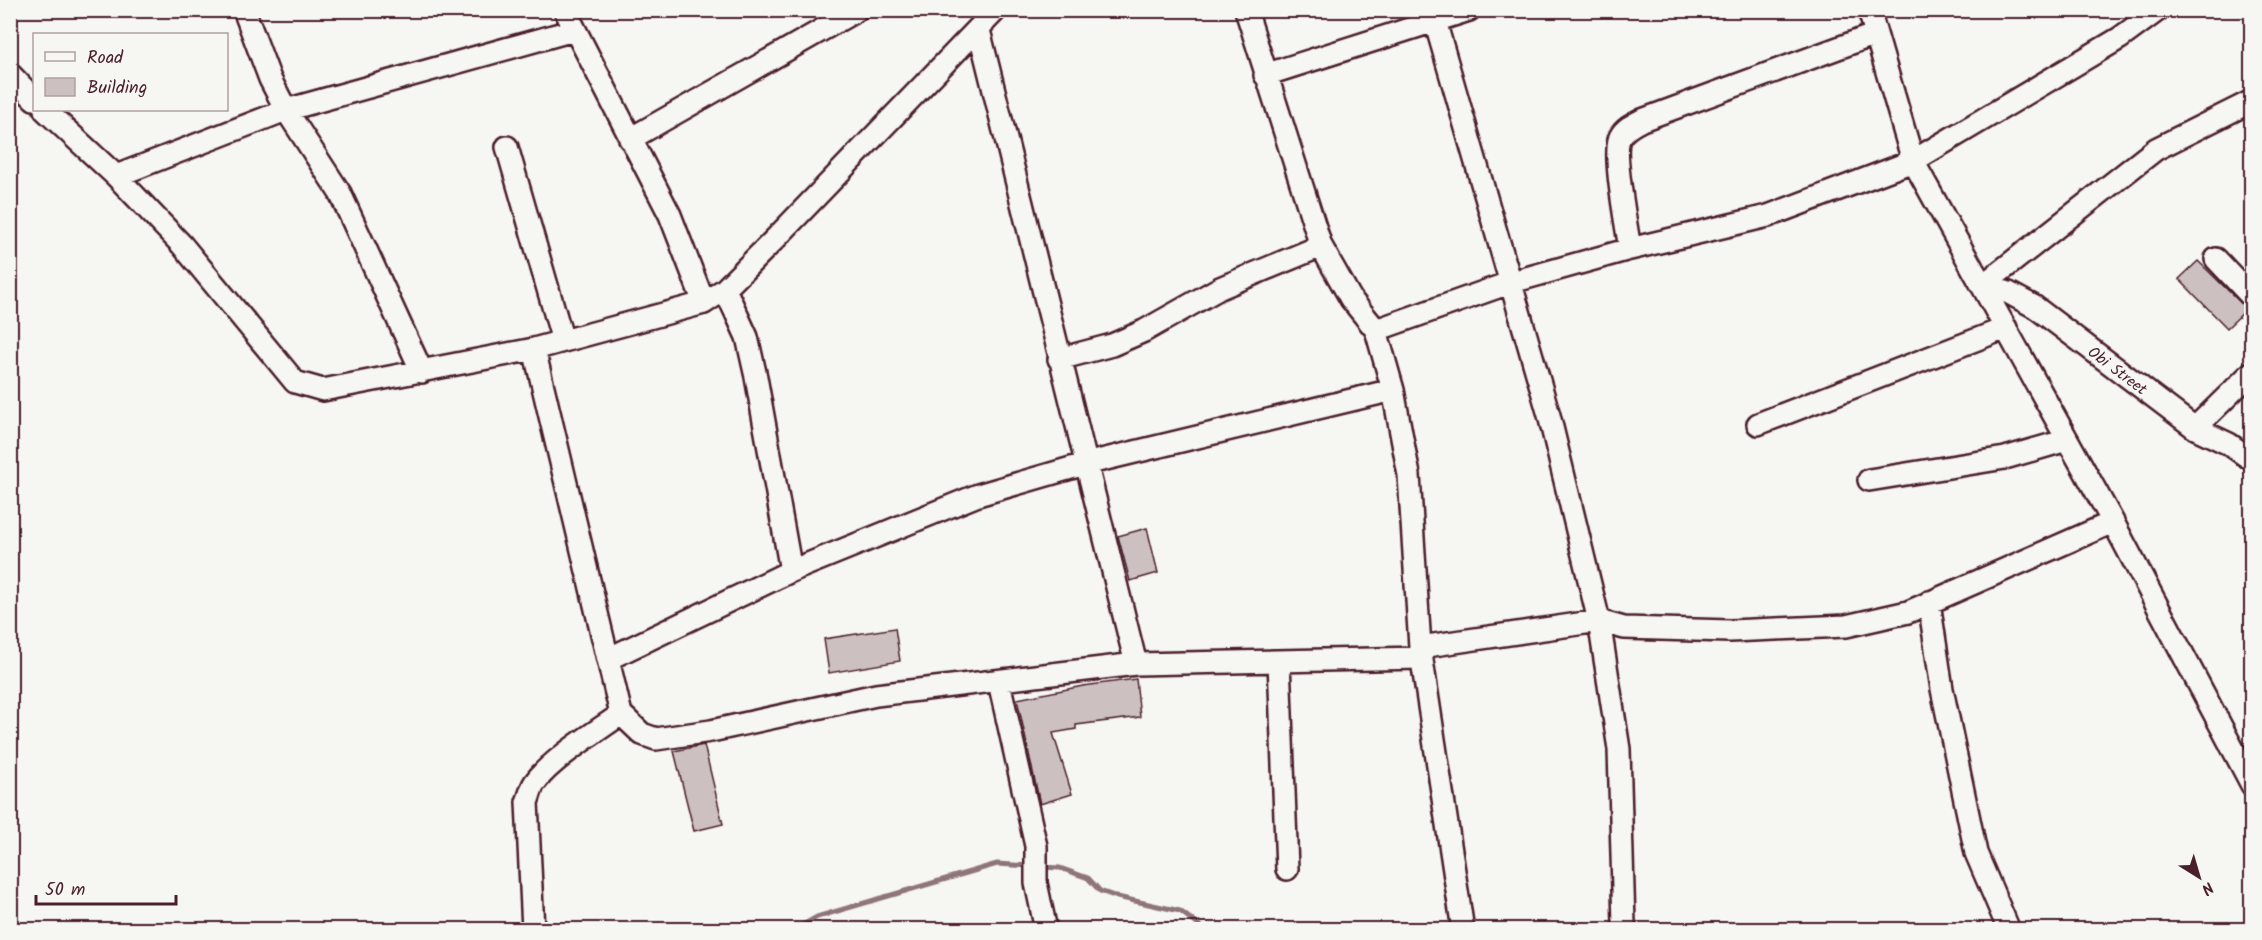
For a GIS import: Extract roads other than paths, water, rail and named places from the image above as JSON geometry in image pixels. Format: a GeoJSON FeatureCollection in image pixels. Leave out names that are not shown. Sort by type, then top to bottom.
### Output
{"type":"FeatureCollection","features":[{"type":"Feature","properties":{"kind":"street"},"geometry":{"type":"LineString","coordinates":[[244,10],[270,79],[286,110],[340,193],[422,372]]}},
{"type":"Feature","properties":{"kind":"street"},"geometry":{"type":"LineString","coordinates":[[565,10],[670,215],[705,303]]}},
{"type":"Feature","properties":{"kind":"street"},"geometry":{"type":"LineString","coordinates":[[630,139],[857,10]]}},
{"type":"Feature","properties":{"kind":"street"},"geometry":{"type":"LineString","coordinates":[[46,111],[116,176],[182,245],[295,382],[323,390],[534,349],[705,303],[725,289],[996,10]]}},
{"type":"Feature","properties":{"kind":"street"},"geometry":{"type":"LineString","coordinates":[[1246,10],[1321,246],[1351,299],[1376,330],[1393,390],[1409,475],[1421,653],[1463,930]]}},
{"type":"Feature","properties":{"kind":"street"},"geometry":{"type":"LineString","coordinates":[[1265,75],[1469,10]]}},
{"type":"Feature","properties":{"kind":"street"},"geometry":{"type":"LineString","coordinates":[[1869,10],[1913,161],[2113,522],[2252,785]]}},
{"type":"Feature","properties":{"kind":"street"},"geometry":{"type":"LineString","coordinates":[[1376,330],[1512,282],[1630,249],[1768,216],[1913,161],[2120,38],[2158,10]]}},
{"type":"Feature","properties":{"kind":"street"},"geometry":{"type":"LineString","coordinates":[[1435,21],[1549,415],[1599,621],[1620,749],[1624,924]]}},
{"type":"Feature","properties":{"kind":"street"},"geometry":{"type":"LineString","coordinates":[[116,176],[286,110],[574,30]]}},
{"type":"Feature","properties":{"kind":"street"},"geometry":{"type":"LineString","coordinates":[[979,30],[1136,664]]}},
{"type":"Feature","properties":{"kind":"street"},"geometry":{"type":"LineString","coordinates":[[1630,249],[1618,160],[1618,139],[1626,129],[1642,120],[1876,34]]}},
{"type":"Feature","properties":{"kind":"street"},"geometry":{"type":"LineString","coordinates":[[10,74],[33,98]]}},
{"type":"Feature","properties":{"kind":"street"},"geometry":{"type":"LineString","coordinates":[[1983,285],[2156,149],[2252,101]]}},
{"type":"Feature","properties":{"kind":"street"},"geometry":{"type":"LineString","coordinates":[[507,147],[563,341]]}},
{"type":"Feature","properties":{"kind":"street"},"geometry":{"type":"LineString","coordinates":[[1059,359],[1112,345],[1144,331],[1220,288],[1321,246]]}},
{"type":"Feature","properties":{"kind":"street"},"geometry":{"type":"LineString","coordinates":[[2216,259],[2252,297]]}},
{"type":"Feature","properties":{"kind":"street","name":"Obi Street"},"geometry":{"type":"LineString","coordinates":[[1983,285],[2008,293],[2035,307],[2195,428],[2229,444],[2252,460]]}},
{"type":"Feature","properties":{"kind":"street"},"geometry":{"type":"LineString","coordinates":[[725,289],[749,347],[791,571]]}},
{"type":"Feature","properties":{"kind":"street"},"geometry":{"type":"LineString","coordinates":[[1758,424],[2006,328]]}},
{"type":"Feature","properties":{"kind":"street"},"geometry":{"type":"LineString","coordinates":[[534,349],[621,714],[642,734],[656,740],[876,695],[1136,664],[1279,661],[1421,653],[1599,621],[1624,628],[1730,631],[1846,626],[1908,612],[2113,522]]}},
{"type":"Feature","properties":{"kind":"street"},"geometry":{"type":"LineString","coordinates":[[2195,428],[2252,372]]}},
{"type":"Feature","properties":{"kind":"street"},"geometry":{"type":"LineString","coordinates":[[608,659],[791,571],[978,495],[1085,464],[1393,390]]}},
{"type":"Feature","properties":{"kind":"street"},"geometry":{"type":"LineString","coordinates":[[1869,480],[2005,458],[2067,440]]}},
{"type":"Feature","properties":{"kind":"street"},"geometry":{"type":"LineString","coordinates":[[1929,602],[1942,689],[1976,853],[2009,930]]}},
{"type":"Feature","properties":{"kind":"street"},"geometry":{"type":"LineString","coordinates":[[1279,661],[1287,869]]}},
{"type":"Feature","properties":{"kind":"street"},"geometry":{"type":"LineString","coordinates":[[999,682],[1036,846],[1036,883],[1047,930]]}},
{"type":"Feature","properties":{"kind":"street"},"geometry":{"type":"LineString","coordinates":[[533,930],[527,802],[531,791],[536,780],[621,714]]}},
{"type":"Feature","properties":{"kind":"waterway"},"geometry":{"type":"LineString","coordinates":[[794,930],[817,917],[997,864],[1030,866]]}},
{"type":"Feature","properties":{"kind":"waterway"},"geometry":{"type":"LineString","coordinates":[[1040,867],[1060,868],[1088,878],[1100,891],[1117,897],[1180,911],[1205,930]]}}]}
